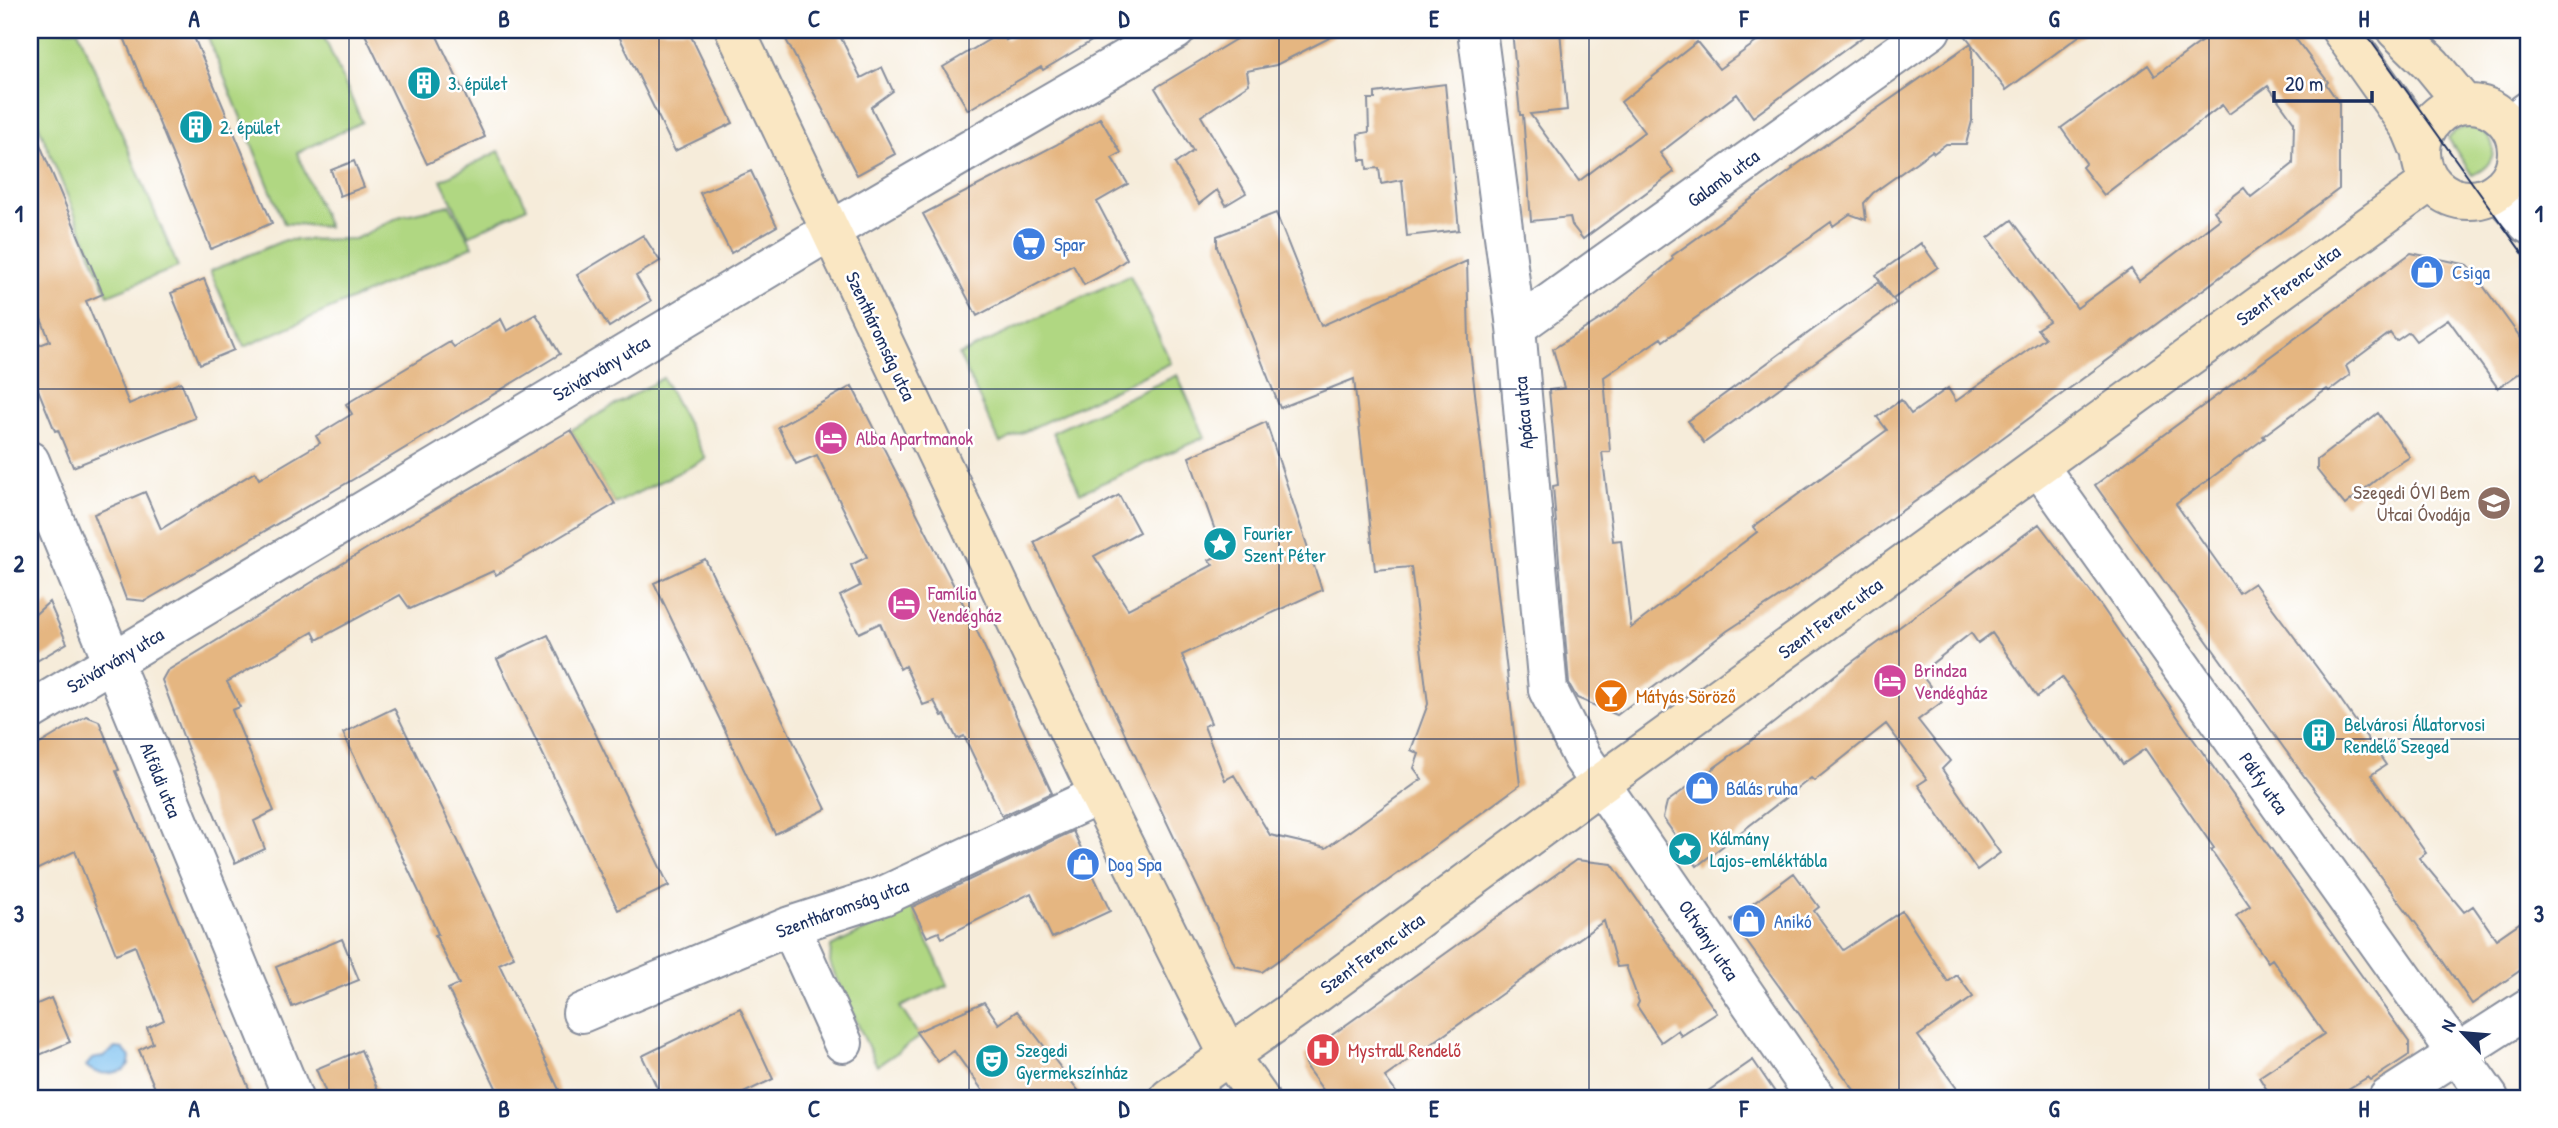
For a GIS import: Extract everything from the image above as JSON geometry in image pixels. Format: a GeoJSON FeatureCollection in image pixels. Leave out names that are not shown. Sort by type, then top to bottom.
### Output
{"type":"FeatureCollection","features":[{"type":"Feature","properties":{"kind":"street","name":"Szentháromság utca"},"geometry":{"type":"LineString","coordinates":[[734,30],[1099,794],[1228,1056],[1259,1098]]}},
{"type":"Feature","properties":{"kind":"street","name":"Szivárvány utca"},"geometry":{"type":"LineString","coordinates":[[30,710],[830,231],[1175,30]]}},
{"type":"Feature","properties":{"kind":"street","name":"Apáca utca"},"geometry":{"type":"LineString","coordinates":[[1477,30],[1516,327],[1549,690],[1582,757],[1600,784]]}},
{"type":"Feature","properties":{"kind":"street","name":"Galamb utca"},"geometry":{"type":"LineString","coordinates":[[1516,327],[1931,30]]}},
{"type":"Feature","properties":{"kind":"street"},"geometry":{"type":"LineString","coordinates":[[2341,30],[2412,129],[2426,167],[2452,197],[2466,200],[2481,198],[2498,190],[2508,180],[2515,167],[2515,138],[2519,118],[2490,108],[2464,104],[2454,107],[2436,118],[2425,134],[2426,167]]}},
{"type":"Feature","properties":{"kind":"street"},"geometry":{"type":"LineString","coordinates":[[2396,30],[2432,65],[2464,104]]}},
{"type":"Feature","properties":{"kind":"street","name":"Szent Ferenc utca"},"geometry":{"type":"LineString","coordinates":[[1169,1098],[2039,467],[2426,167]]}},
{"type":"Feature","properties":{"kind":"street"},"geometry":{"type":"LineString","coordinates":[[2498,190],[2528,224]]}},
{"type":"Feature","properties":{"kind":"street","name":"Alföldi utca"},"geometry":{"type":"LineString","coordinates":[[30,461],[293,1098]]}},
{"type":"Feature","properties":{"kind":"street","name":"Pálfy utca"},"geometry":{"type":"LineString","coordinates":[[2039,467],[2489,1098]]}},
{"type":"Feature","properties":{"kind":"street","name":"Oltványi utca"},"geometry":{"type":"LineString","coordinates":[[1600,784],[1816,1098]]}},
{"type":"Feature","properties":{"kind":"street","name":"Szentháromság utca"},"geometry":{"type":"LineString","coordinates":[[582,1013],[789,926],[883,896],[1099,794]]}},
{"type":"Feature","properties":{"kind":"street"},"geometry":{"type":"LineString","coordinates":[[789,926],[843,1043]]}},
{"type":"Feature","properties":{"kind":"street"},"geometry":{"type":"LineString","coordinates":[[2388,1098],[2528,1008]]}},
{"type":"Feature","properties":{"kind":"green space"},"geometry":{"type":"Polygon","coordinates":[[[30,30],[78,30],[178,267],[108,295],[30,105],[30,30]]]}},
{"type":"Feature","properties":{"kind":"green space"},"geometry":{"type":"Polygon","coordinates":[[[205,30],[321,30],[362,122],[297,153],[328,227],[284,223],[205,30]]]}},
{"type":"Feature","properties":{"kind":"green space"},"geometry":{"type":"Polygon","coordinates":[[[2464,127],[2484,133],[2493,146],[2489,162],[2472,175],[2448,138],[2464,127]]]}},
{"type":"Feature","properties":{"kind":"green space"},"geometry":{"type":"Polygon","coordinates":[[[499,151],[527,207],[469,236],[441,180],[499,151]]]}},
{"type":"Feature","properties":{"kind":"green space"},"geometry":{"type":"Polygon","coordinates":[[[450,205],[473,246],[244,347],[210,271],[285,240],[355,239],[401,216],[450,205]]]}},
{"type":"Feature","properties":{"kind":"green space"},"geometry":{"type":"Polygon","coordinates":[[[1130,275],[1171,363],[1000,443],[959,355],[1130,275]]]}},
{"type":"Feature","properties":{"kind":"green space"},"geometry":{"type":"Polygon","coordinates":[[[1177,375],[1205,437],[1080,493],[1053,432],[1177,375]]]}},
{"type":"Feature","properties":{"kind":"green space"},"geometry":{"type":"Polygon","coordinates":[[[663,378],[706,459],[615,504],[571,430],[663,378]]]}},
{"type":"Feature","properties":{"kind":"green space"},"geometry":{"type":"Polygon","coordinates":[[[912,907],[948,985],[900,1007],[920,1037],[877,1066],[830,964],[831,947],[912,907]]]}},
{"type":"Feature","properties":{"kind":"water"},"geometry":{"type":"Polygon","coordinates":[[[115,1048],[123,1049],[130,1057],[124,1070],[104,1073],[86,1066],[92,1059],[103,1057],[115,1048]]]}},
{"type":"Feature","properties":{"kind":"building","name":"2. épület"},"geometry":{"type":"Polygon","coordinates":[[[121,30],[191,30],[272,223],[211,249],[121,30]]]}},
{"type":"Feature","properties":{"kind":"building","name":"3. épület"},"geometry":{"type":"Polygon","coordinates":[[[363,30],[434,30],[485,137],[427,164],[363,30]]]}},
{"type":"Feature","properties":{"kind":"building"},"geometry":{"type":"Polygon","coordinates":[[[616,30],[688,30],[733,123],[675,151],[616,30]]]}},
{"type":"Feature","properties":{"kind":"building"},"geometry":{"type":"Polygon","coordinates":[[[781,30],[837,30],[861,78],[882,67],[893,91],[871,107],[895,154],[857,175],[781,30]]]}},
{"type":"Feature","properties":{"kind":"building"},"geometry":{"type":"Polygon","coordinates":[[[1023,30],[1110,30],[968,110],[943,67],[1002,32],[1006,40],[1023,30]]]}},
{"type":"Feature","properties":{"kind":"building"},"geometry":{"type":"Polygon","coordinates":[[[1251,30],[1345,30],[1276,65],[1247,71],[1249,84],[1201,116],[1246,193],[1226,205],[1217,190],[1199,204],[1175,164],[1193,151],[1155,88],[1251,30]]]}},
{"type":"Feature","properties":{"kind":"building"},"geometry":{"type":"Polygon","coordinates":[[[1512,30],[1560,30],[1567,110],[1530,114],[1579,181],[1644,132],[1621,102],[1697,42],[1719,69],[1773,30],[1872,30],[1753,117],[1737,94],[1660,153],[1674,172],[1583,239],[1572,225],[1570,217],[1531,221],[1523,115],[1520,115],[1512,30]]]}},
{"type":"Feature","properties":{"kind":"building"},"geometry":{"type":"Polygon","coordinates":[[[1961,30],[2087,30],[2006,90],[1972,45],[1972,121],[1966,144],[1946,144],[1934,153],[1932,151],[1873,193],[1864,203],[1866,220],[1850,214],[1833,226],[1831,222],[1663,341],[1661,338],[1604,377],[1610,452],[1602,452],[1613,541],[1621,540],[1631,628],[1757,532],[1753,527],[1887,430],[1877,417],[1901,400],[1911,414],[1948,388],[1956,401],[2045,338],[2037,329],[2049,321],[1988,238],[2012,220],[2077,308],[2131,269],[2139,281],[2220,219],[2214,211],[2244,188],[2251,197],[2293,164],[2294,122],[2268,86],[2229,114],[2222,105],[2104,195],[2082,167],[2086,163],[2061,128],[2148,65],[2155,76],[2217,30],[2289,30],[2328,82],[2326,84],[2339,103],[2339,189],[1951,476],[1796,586],[1727,631],[1617,715],[1577,698],[1569,684],[1553,486],[1558,485],[1549,390],[1564,388],[1553,349],[1613,311],[1673,259],[1672,256],[1792,168],[1971,43],[1961,30]]]}},
{"type":"Feature","properties":{"kind":"building"},"geometry":{"type":"Polygon","coordinates":[[[1445,84],[1459,230],[1407,236],[1402,180],[1381,184],[1379,168],[1367,169],[1366,160],[1360,160],[1358,134],[1369,132],[1368,99],[1375,99],[1375,93],[1445,84]]]}},
{"type":"Feature","properties":{"kind":"building","name":"Spar"},"geometry":{"type":"Polygon","coordinates":[[[1100,118],[1121,153],[1112,158],[1128,184],[1097,202],[1127,259],[1084,285],[1073,265],[977,316],[923,214],[1056,145],[1100,118]]]}},
{"type":"Feature","properties":{"kind":"building"},"geometry":{"type":"Polygon","coordinates":[[[30,121],[103,294],[86,301],[129,404],[181,382],[195,418],[73,467],[30,370],[30,349],[50,341],[30,292],[30,121]]]}},
{"type":"Feature","properties":{"kind":"building"},"geometry":{"type":"Polygon","coordinates":[[[354,161],[364,187],[340,196],[331,170],[354,161]]]}},
{"type":"Feature","properties":{"kind":"building"},"geometry":{"type":"Polygon","coordinates":[[[751,171],[777,226],[731,253],[700,193],[751,171]]]}},
{"type":"Feature","properties":{"kind":"building"},"geometry":{"type":"Polygon","coordinates":[[[1276,213],[1321,326],[1467,261],[1469,341],[1520,785],[1262,972],[1235,966],[1034,542],[1119,495],[1139,532],[1094,556],[1128,609],[1213,565],[1209,560],[1223,553],[1189,457],[1266,422],[1322,590],[1182,655],[1211,723],[1204,726],[1225,780],[1234,775],[1270,835],[1326,848],[1422,779],[1414,768],[1419,754],[1411,750],[1428,704],[1411,567],[1375,570],[1354,379],[1280,408],[1217,247],[1217,236],[1276,213]]]}},
{"type":"Feature","properties":{"kind":"building"},"geometry":{"type":"Polygon","coordinates":[[[643,235],[660,261],[636,276],[651,301],[609,327],[577,275],[643,235]]]}},
{"type":"Feature","properties":{"kind":"building"},"geometry":{"type":"Polygon","coordinates":[[[1921,243],[1938,267],[1893,299],[1896,303],[1704,443],[1688,421],[1878,282],[1892,299],[1876,275],[1921,243]]]}},
{"type":"Feature","properties":{"kind":"building"},"geometry":{"type":"Polygon","coordinates":[[[2411,253],[2468,265],[2528,348],[2528,367],[2498,388],[2448,319],[2416,341],[2409,332],[2396,341],[2390,333],[2346,366],[2350,375],[2263,436],[2265,438],[2176,504],[2239,593],[2254,583],[2336,693],[2386,765],[2371,775],[2426,853],[2419,858],[2464,912],[2473,906],[2496,939],[2528,917],[2528,965],[2472,1004],[2427,938],[2304,776],[2095,485],[2411,253]]]}},
{"type":"Feature","properties":{"kind":"building"},"geometry":{"type":"Polygon","coordinates":[[[204,279],[234,350],[200,364],[171,293],[204,279]]]}},
{"type":"Feature","properties":{"kind":"building"},"geometry":{"type":"Polygon","coordinates":[[[536,314],[560,354],[145,601],[126,599],[94,514],[145,492],[161,529],[255,472],[259,479],[320,443],[316,436],[352,414],[346,404],[450,342],[454,347],[501,319],[507,331],[536,314]]]}},
{"type":"Feature","properties":{"kind":"building"},"geometry":{"type":"Polygon","coordinates":[[[852,386],[976,629],[1052,793],[1002,816],[964,736],[957,739],[945,715],[942,716],[934,701],[923,705],[905,666],[900,669],[880,623],[859,633],[840,596],[860,586],[851,565],[867,557],[817,455],[796,464],[778,427],[852,386]]]}},
{"type":"Feature","properties":{"kind":"building"},"geometry":{"type":"Polygon","coordinates":[[[2378,413],[2410,457],[2387,471],[2345,505],[2317,470],[2317,460],[2378,413]]]}},
{"type":"Feature","properties":{"kind":"building"},"geometry":{"type":"Polygon","coordinates":[[[571,430],[615,504],[496,575],[493,571],[410,609],[400,595],[317,640],[313,632],[227,682],[240,707],[232,710],[274,811],[254,821],[265,849],[235,863],[162,680],[167,671],[371,546],[571,430]]]}},
{"type":"Feature","properties":{"kind":"building"},"geometry":{"type":"Polygon","coordinates":[[[2039,524],[2102,607],[2409,1042],[2409,1055],[2371,1080],[2368,1077],[2333,1098],[2272,1098],[2259,1077],[2324,1034],[2272,959],[2268,962],[2236,916],[2250,906],[2211,850],[2214,848],[2145,749],[2123,764],[2062,677],[2037,697],[1992,633],[1978,643],[1971,633],[1920,673],[1942,702],[1918,720],[1950,761],[1942,769],[2000,853],[1977,870],[1918,785],[1927,779],[1886,724],[1814,781],[1811,778],[1697,866],[1663,818],[1667,802],[2039,524]]]}},
{"type":"Feature","properties":{"kind":"building"},"geometry":{"type":"Polygon","coordinates":[[[705,559],[826,809],[775,834],[654,583],[705,559]]]}},
{"type":"Feature","properties":{"kind":"building"},"geometry":{"type":"Polygon","coordinates":[[[49,602],[67,643],[30,665],[30,619],[49,602]]]}},
{"type":"Feature","properties":{"kind":"building"},"geometry":{"type":"Polygon","coordinates":[[[548,635],[669,886],[618,910],[497,659],[548,635]]]}},
{"type":"Feature","properties":{"kind":"building"},"geometry":{"type":"Polygon","coordinates":[[[394,708],[514,957],[499,964],[563,1098],[501,1098],[448,989],[459,984],[435,935],[438,934],[422,898],[343,733],[394,708]]]}},
{"type":"Feature","properties":{"kind":"building"},"geometry":{"type":"Polygon","coordinates":[[[86,716],[99,721],[119,770],[116,771],[253,1098],[159,1098],[139,1050],[153,1043],[147,1028],[164,1020],[135,946],[116,954],[75,851],[30,873],[30,750],[86,716]]]}},
{"type":"Feature","properties":{"kind":"building"},"geometry":{"type":"Polygon","coordinates":[[[1073,831],[1110,911],[1052,938],[1031,893],[942,938],[939,932],[927,937],[912,907],[1073,831]]]}},
{"type":"Feature","properties":{"kind":"building"},"geometry":{"type":"Polygon","coordinates":[[[1576,860],[1612,864],[1717,1013],[1681,1036],[1678,1030],[1661,1042],[1637,1006],[1639,1002],[1626,966],[1617,967],[1604,921],[1385,1077],[1400,1098],[1329,1098],[1307,1068],[1304,1055],[1576,860]]]}},
{"type":"Feature","properties":{"kind":"building"},"geometry":{"type":"Polygon","coordinates":[[[1794,873],[1819,907],[1814,911],[1843,950],[1902,911],[1948,982],[1957,975],[1973,997],[1918,1036],[1964,1098],[1860,1098],[1731,920],[1794,873]]]}},
{"type":"Feature","properties":{"kind":"building"},"geometry":{"type":"Polygon","coordinates":[[[342,939],[359,980],[292,1007],[276,967],[342,939]]]}},
{"type":"Feature","properties":{"kind":"building"},"geometry":{"type":"Polygon","coordinates":[[[51,998],[70,1042],[30,1059],[30,1007],[51,998]]]}},
{"type":"Feature","properties":{"kind":"building"},"geometry":{"type":"Polygon","coordinates":[[[984,1002],[999,1024],[1017,1011],[1084,1098],[988,1098],[954,1051],[938,1062],[916,1032],[984,1002]]]}},
{"type":"Feature","properties":{"kind":"building"},"geometry":{"type":"Polygon","coordinates":[[[740,1008],[773,1079],[733,1098],[662,1098],[642,1056],[740,1008]]]}},
{"type":"Feature","properties":{"kind":"building"},"geometry":{"type":"Polygon","coordinates":[[[361,1050],[381,1098],[328,1098],[316,1069],[361,1050]]]}},
{"type":"Feature","properties":{"kind":"building"},"geometry":{"type":"Polygon","coordinates":[[[1753,1060],[1779,1098],[1698,1098],[1753,1060]]]}},
{"type":"Feature","properties":{"kind":"tram line"},"geometry":{"type":"LineString","coordinates":[[2363,30],[2528,261]]}},
{"type":"Feature","properties":{"kind":"place","name":"3. épület"},"geometry":{"type":"Point","coordinates":[424,83]}},
{"type":"Feature","properties":{"kind":"place","name":"2. épület"},"geometry":{"type":"Point","coordinates":[196,127]}},
{"type":"Feature","properties":{"kind":"place","name":"Spar"},"geometry":{"type":"Point","coordinates":[1029,244]}},
{"type":"Feature","properties":{"kind":"place","name":"Csiga"},"geometry":{"type":"Point","coordinates":[2427,272]}},
{"type":"Feature","properties":{"kind":"place","name":"Alba Apartmanok"},"geometry":{"type":"Point","coordinates":[831,438]}},
{"type":"Feature","properties":{"kind":"place","name":"Szegedi ÓVI Bem Utcai Óvodája"},"geometry":{"type":"Point","coordinates":[2494,503]}},
{"type":"Feature","properties":{"kind":"place","name":"Fourier Szent Péter"},"geometry":{"type":"Point","coordinates":[1220,544]}},
{"type":"Feature","properties":{"kind":"place","name":"Família Vendégház"},"geometry":{"type":"Point","coordinates":[904,604]}},
{"type":"Feature","properties":{"kind":"place","name":"Brindza Vendégház"},"geometry":{"type":"Point","coordinates":[1890,681]}},
{"type":"Feature","properties":{"kind":"place","name":"Mátyás Söröző"},"geometry":{"type":"Point","coordinates":[1611,696]}},
{"type":"Feature","properties":{"kind":"place","name":"Belvárosi Állatorvosi Rendelő Szeged"},"geometry":{"type":"Point","coordinates":[2319,735]}},
{"type":"Feature","properties":{"kind":"place","name":"Bálás ruha"},"geometry":{"type":"Point","coordinates":[1702,788]}},
{"type":"Feature","properties":{"kind":"place","name":"Kálmány Lajos-emléktábla"},"geometry":{"type":"Point","coordinates":[1685,849]}},
{"type":"Feature","properties":{"kind":"place","name":"Dog Spa"},"geometry":{"type":"Point","coordinates":[1083,864]}},
{"type":"Feature","properties":{"kind":"place","name":"Anikó"},"geometry":{"type":"Point","coordinates":[1749,921]}},
{"type":"Feature","properties":{"kind":"place","name":"Mystrall Rendelő"},"geometry":{"type":"Point","coordinates":[1323,1050]}},
{"type":"Feature","properties":{"kind":"place","name":"Szegedi Gyermekszínház"},"geometry":{"type":"Point","coordinates":[992,1061]}}]}
